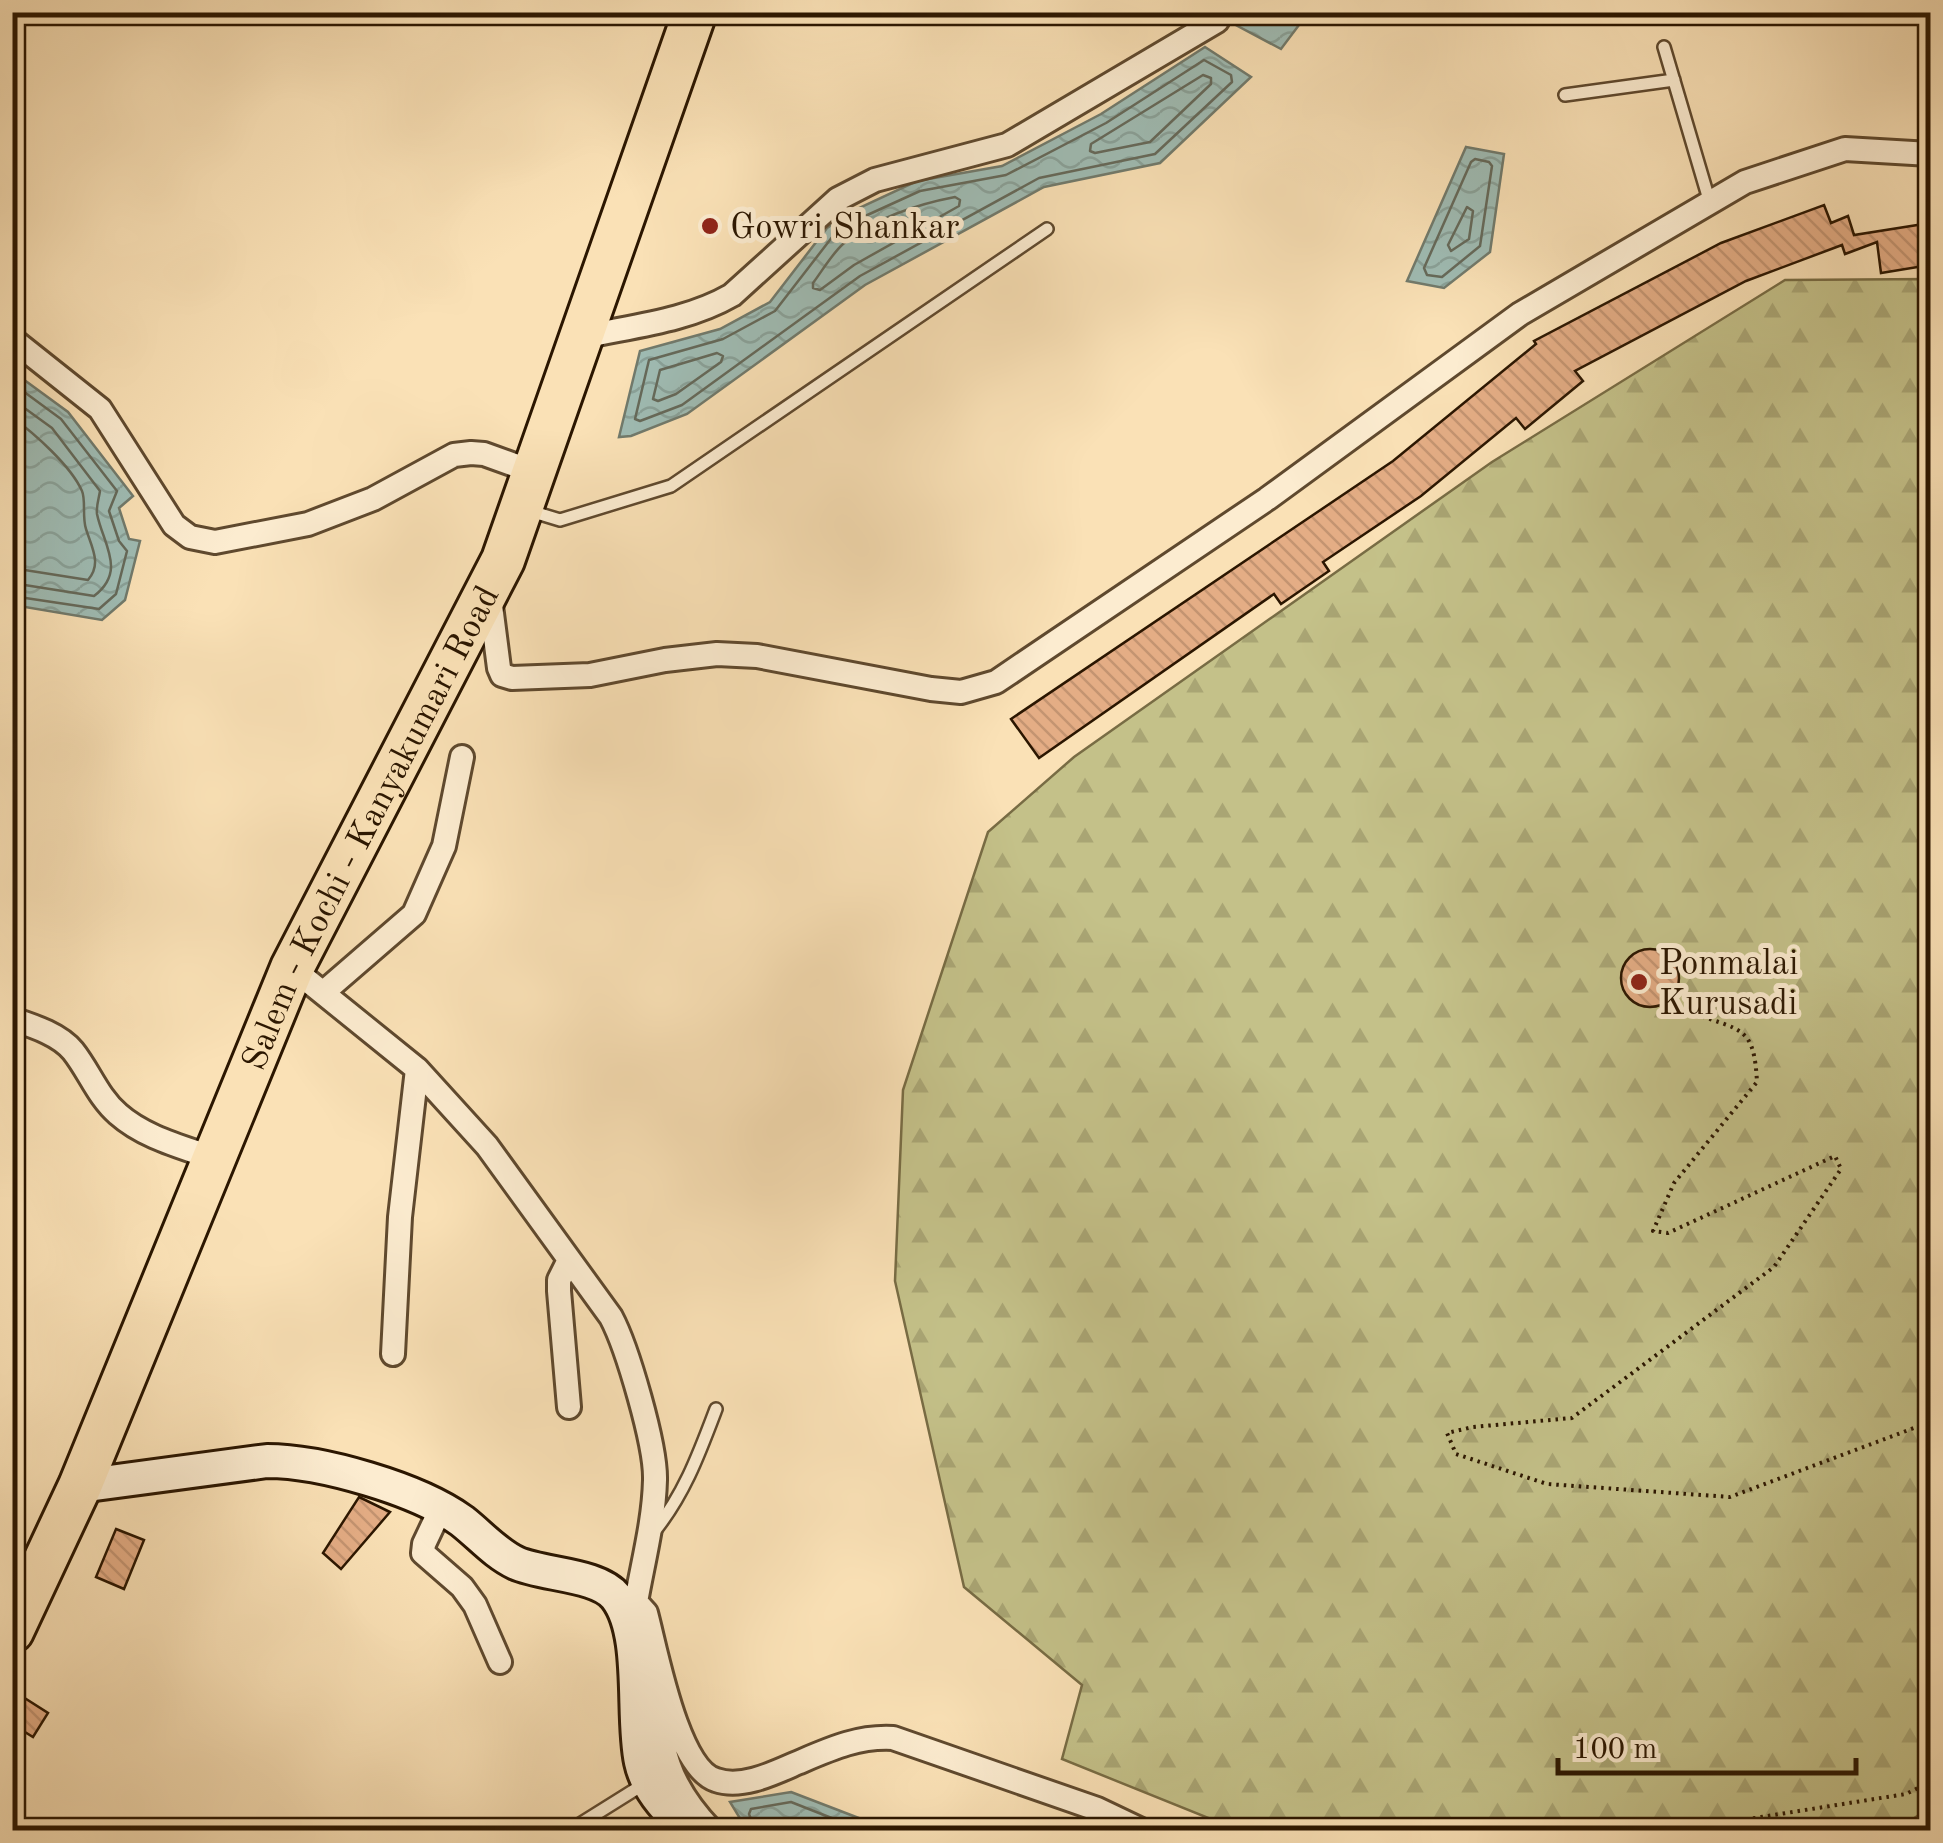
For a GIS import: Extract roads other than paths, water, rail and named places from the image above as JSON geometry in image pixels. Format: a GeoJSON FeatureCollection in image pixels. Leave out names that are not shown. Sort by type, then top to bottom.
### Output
{"type":"FeatureCollection","features":[{"type":"Feature","properties":{"kind":"highway","name":"Salem - Kochi - Kanyakumari Road"},"geometry":{"type":"LineString","coordinates":[[12,1631],[80,1486],[128,1362],[216,1159],[308,979],[503,560],[695,12]]}},
{"type":"Feature","properties":{"kind":"street"},"geometry":{"type":"LineString","coordinates":[[583,336],[678,317],[717,304],[732,295],[838,199],[875,180],[1007,145],[1216,21],[1221,12]]}},
{"type":"Feature","properties":{"kind":"street"},"geometry":{"type":"LineString","coordinates":[[488,588],[500,668],[502,675],[512,678],[590,675],[717,654],[757,656],[932,689],[976,690],[996,682],[1251,510],[1520,314],[1745,182],[1845,149],[1930,154]]}},
{"type":"Feature","properties":{"kind":"street"},"geometry":{"type":"LineString","coordinates":[[12,339],[100,409],[174,525],[190,537],[215,542],[308,524],[372,498],[454,456],[484,454],[528,490]]}},
{"type":"Feature","properties":{"kind":"street"},"geometry":{"type":"LineString","coordinates":[[462,757],[444,846],[414,914],[308,979],[417,1069],[486,1146],[611,1317],[623,1340],[655,1468],[647,1540],[626,1599],[640,1760],[648,1782],[687,1830]]}},
{"type":"Feature","properties":{"kind":"street"},"geometry":{"type":"LineString","coordinates":[[12,1020],[52,1034],[72,1049],[114,1111],[127,1122],[146,1134],[216,1159]]}},
{"type":"Feature","properties":{"kind":"street"},"geometry":{"type":"LineString","coordinates":[[392,1354],[400,1217],[417,1069]]}},
{"type":"Feature","properties":{"kind":"street"},"geometry":{"type":"LineString","coordinates":[[568,1262],[559,1280],[559,1290],[569,1406]]}},
{"type":"Feature","properties":{"kind":"street"},"geometry":{"type":"LineString","coordinates":[[80,1486],[267,1462],[295,1462],[359,1478],[441,1508],[518,1564],[597,1584],[646,1613],[682,1736],[703,1774],[713,1780],[744,1781],[859,1739],[894,1738],[1097,1809],[1141,1830]]}},
{"type":"Feature","properties":{"kind":"street"},"geometry":{"type":"LineString","coordinates":[[441,1508],[423,1552],[476,1605],[500,1662]]}},
{"type":"Feature","properties":{"kind":"street"},"geometry":{"type":"LineString","coordinates":[[654,1643],[665,1761],[685,1802],[711,1830]]}},
{"type":"Feature","properties":{"kind":"lane"},"geometry":{"type":"LineString","coordinates":[[1664,46],[1710,203]]}},
{"type":"Feature","properties":{"kind":"lane"},"geometry":{"type":"LineString","coordinates":[[1565,95],[1674,80]]}},
{"type":"Feature","properties":{"kind":"lane"},"geometry":{"type":"LineString","coordinates":[[528,490],[560,520],[671,486],[1047,230]]}},
{"type":"Feature","properties":{"kind":"lane"},"geometry":{"type":"LineString","coordinates":[[647,1540],[676,1504],[696,1465],[716,1409]]}},
{"type":"Feature","properties":{"kind":"lane"},"geometry":{"type":"LineString","coordinates":[[580,1824],[648,1782]]}},
{"type":"Feature","properties":{"kind":"water"},"geometry":{"type":"Polygon","coordinates":[[[1237,12],[1308,13],[1281,49],[1232,23],[1237,12]]]}},
{"type":"Feature","properties":{"kind":"water"},"geometry":{"type":"Polygon","coordinates":[[[1205,47],[1251,77],[1160,163],[1044,187],[865,285],[687,414],[619,437],[640,351],[720,329],[770,302],[827,228],[859,208],[917,181],[1002,166],[1101,114],[1205,47]]]}},
{"type":"Feature","properties":{"kind":"water"},"geometry":{"type":"Polygon","coordinates":[[[1466,147],[1504,154],[1490,252],[1444,288],[1407,281],[1466,147]]]}},
{"type":"Feature","properties":{"kind":"water"},"geometry":{"type":"Polygon","coordinates":[[[12,371],[68,412],[133,496],[119,508],[129,539],[140,541],[125,600],[102,620],[13,605],[12,371]]]}},
{"type":"Feature","properties":{"kind":"water"},"geometry":{"type":"Polygon","coordinates":[[[791,1792],[890,1830],[747,1830],[730,1802],[791,1792]]]}},
{"type":"Feature","properties":{"kind":"place","name":"Gowri Shankar"},"geometry":{"type":"Point","coordinates":[710,226]}},
{"type":"Feature","properties":{"kind":"place","name":"Ponmalai Kurusadi"},"geometry":{"type":"Point","coordinates":[1639,982]}}]}
